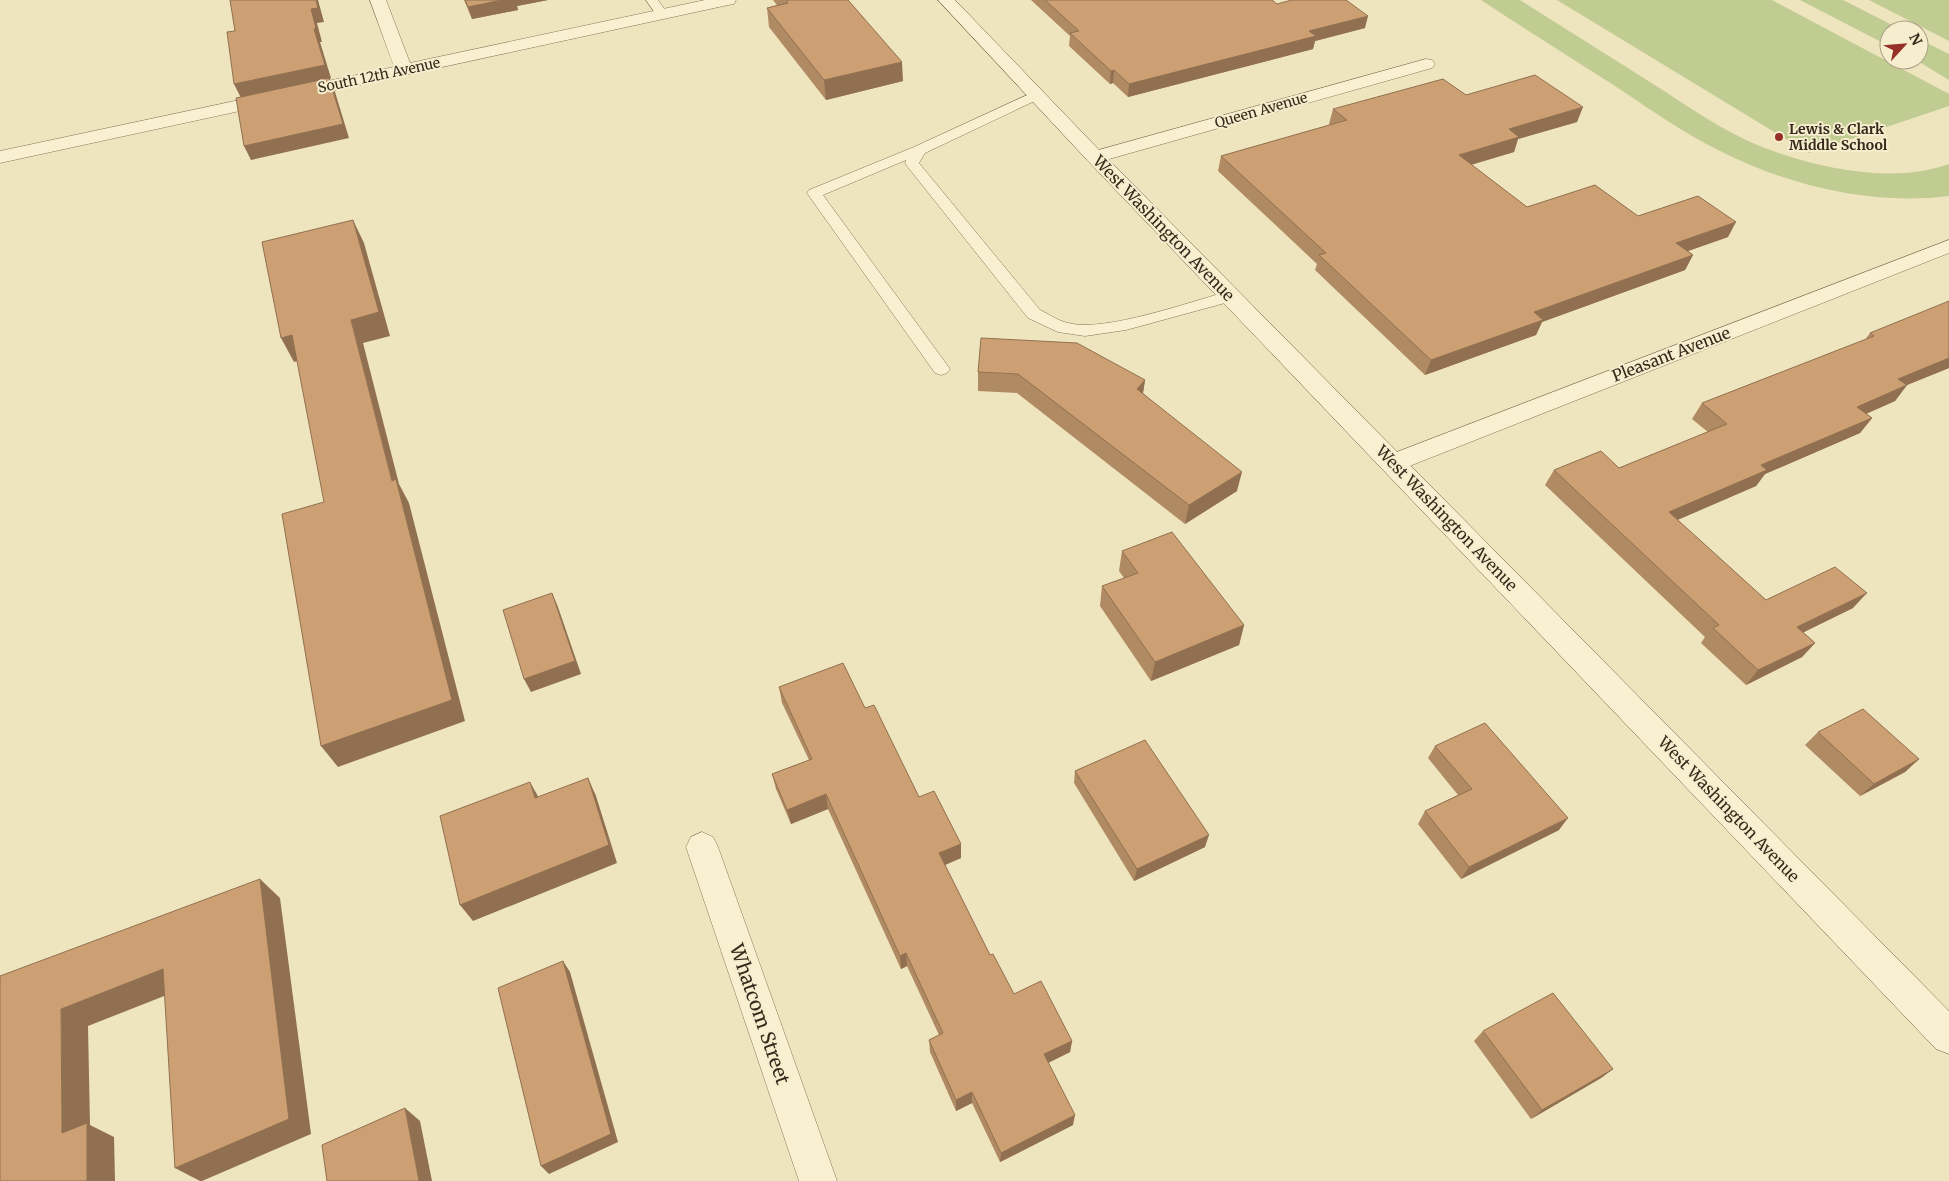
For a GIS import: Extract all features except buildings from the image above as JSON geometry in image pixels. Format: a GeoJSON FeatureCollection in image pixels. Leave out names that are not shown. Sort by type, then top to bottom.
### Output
{"type":"FeatureCollection","features":[{"type":"Feature","properties":{"kind":"street"},"geometry":{"type":"LineString","coordinates":[[378,0],[404,70]]}},
{"type":"Feature","properties":{"kind":"street","name":"South 12th Avenue"},"geometry":{"type":"LineString","coordinates":[[0,157],[404,70],[657,7],[728,0]]}},
{"type":"Feature","properties":{"kind":"street","name":"West Washington Avenue"},"geometry":{"type":"LineString","coordinates":[[946,0],[1094,157],[1393,462],[1949,1036]]}},
{"type":"Feature","properties":{"kind":"street","name":"Queen Avenue"},"geometry":{"type":"LineString","coordinates":[[1094,157],[1426,64]]}},
{"type":"Feature","properties":{"kind":"street","name":"Pleasant Avenue"},"geometry":{"type":"LineString","coordinates":[[1393,462],[1949,246]]}},
{"type":"Feature","properties":{"kind":"street","name":"Whatcom Street"},"geometry":{"type":"LineString","coordinates":[[702,847],[818,1181]]}},
{"type":"Feature","properties":{"kind":"lane"},"geometry":{"type":"LineString","coordinates":[[941,369],[814,193],[919,150],[1036,95]]}},
{"type":"Feature","properties":{"kind":"lane"},"geometry":{"type":"LineString","coordinates":[[919,150],[912,163],[1034,314],[1064,328],[1085,331],[1126,325],[1230,296]]}},
{"type":"Feature","properties":{"kind":"green space"},"geometry":{"type":"Polygon","coordinates":[[[1481,0],[1520,0],[1706,118],[1746,140],[1793,158],[1819,165],[1873,173],[1900,173],[1925,170],[1949,164],[1949,196],[1890,198],[1860,195],[1801,183],[1744,162],[1678,128],[1481,0]]]}},
{"type":"Feature","properties":{"kind":"green space"},"geometry":{"type":"Polygon","coordinates":[[[1557,0],[1772,0],[1879,57],[1879,70],[1904,70],[1949,94],[1949,106],[1809,153],[1557,0]]]}},
{"type":"Feature","properties":{"kind":"green space"},"geometry":{"type":"Polygon","coordinates":[[[1800,0],[1843,0],[1882,20],[1879,20],[1879,41],[1800,0]]]}},
{"type":"Feature","properties":{"kind":"green space"},"geometry":{"type":"Polygon","coordinates":[[[1869,0],[1949,0],[1949,41],[1929,31],[1929,20],[1908,20],[1869,0]]]}},
{"type":"Feature","properties":{"kind":"green space"},"geometry":{"type":"Polygon","coordinates":[[[1929,44],[1949,54],[1949,80],[1929,68],[1929,44]]]}},
{"type":"Feature","properties":{"kind":"place","name":"Lewis & Clark Middle School"},"geometry":{"type":"Point","coordinates":[1779,137]}}]}
